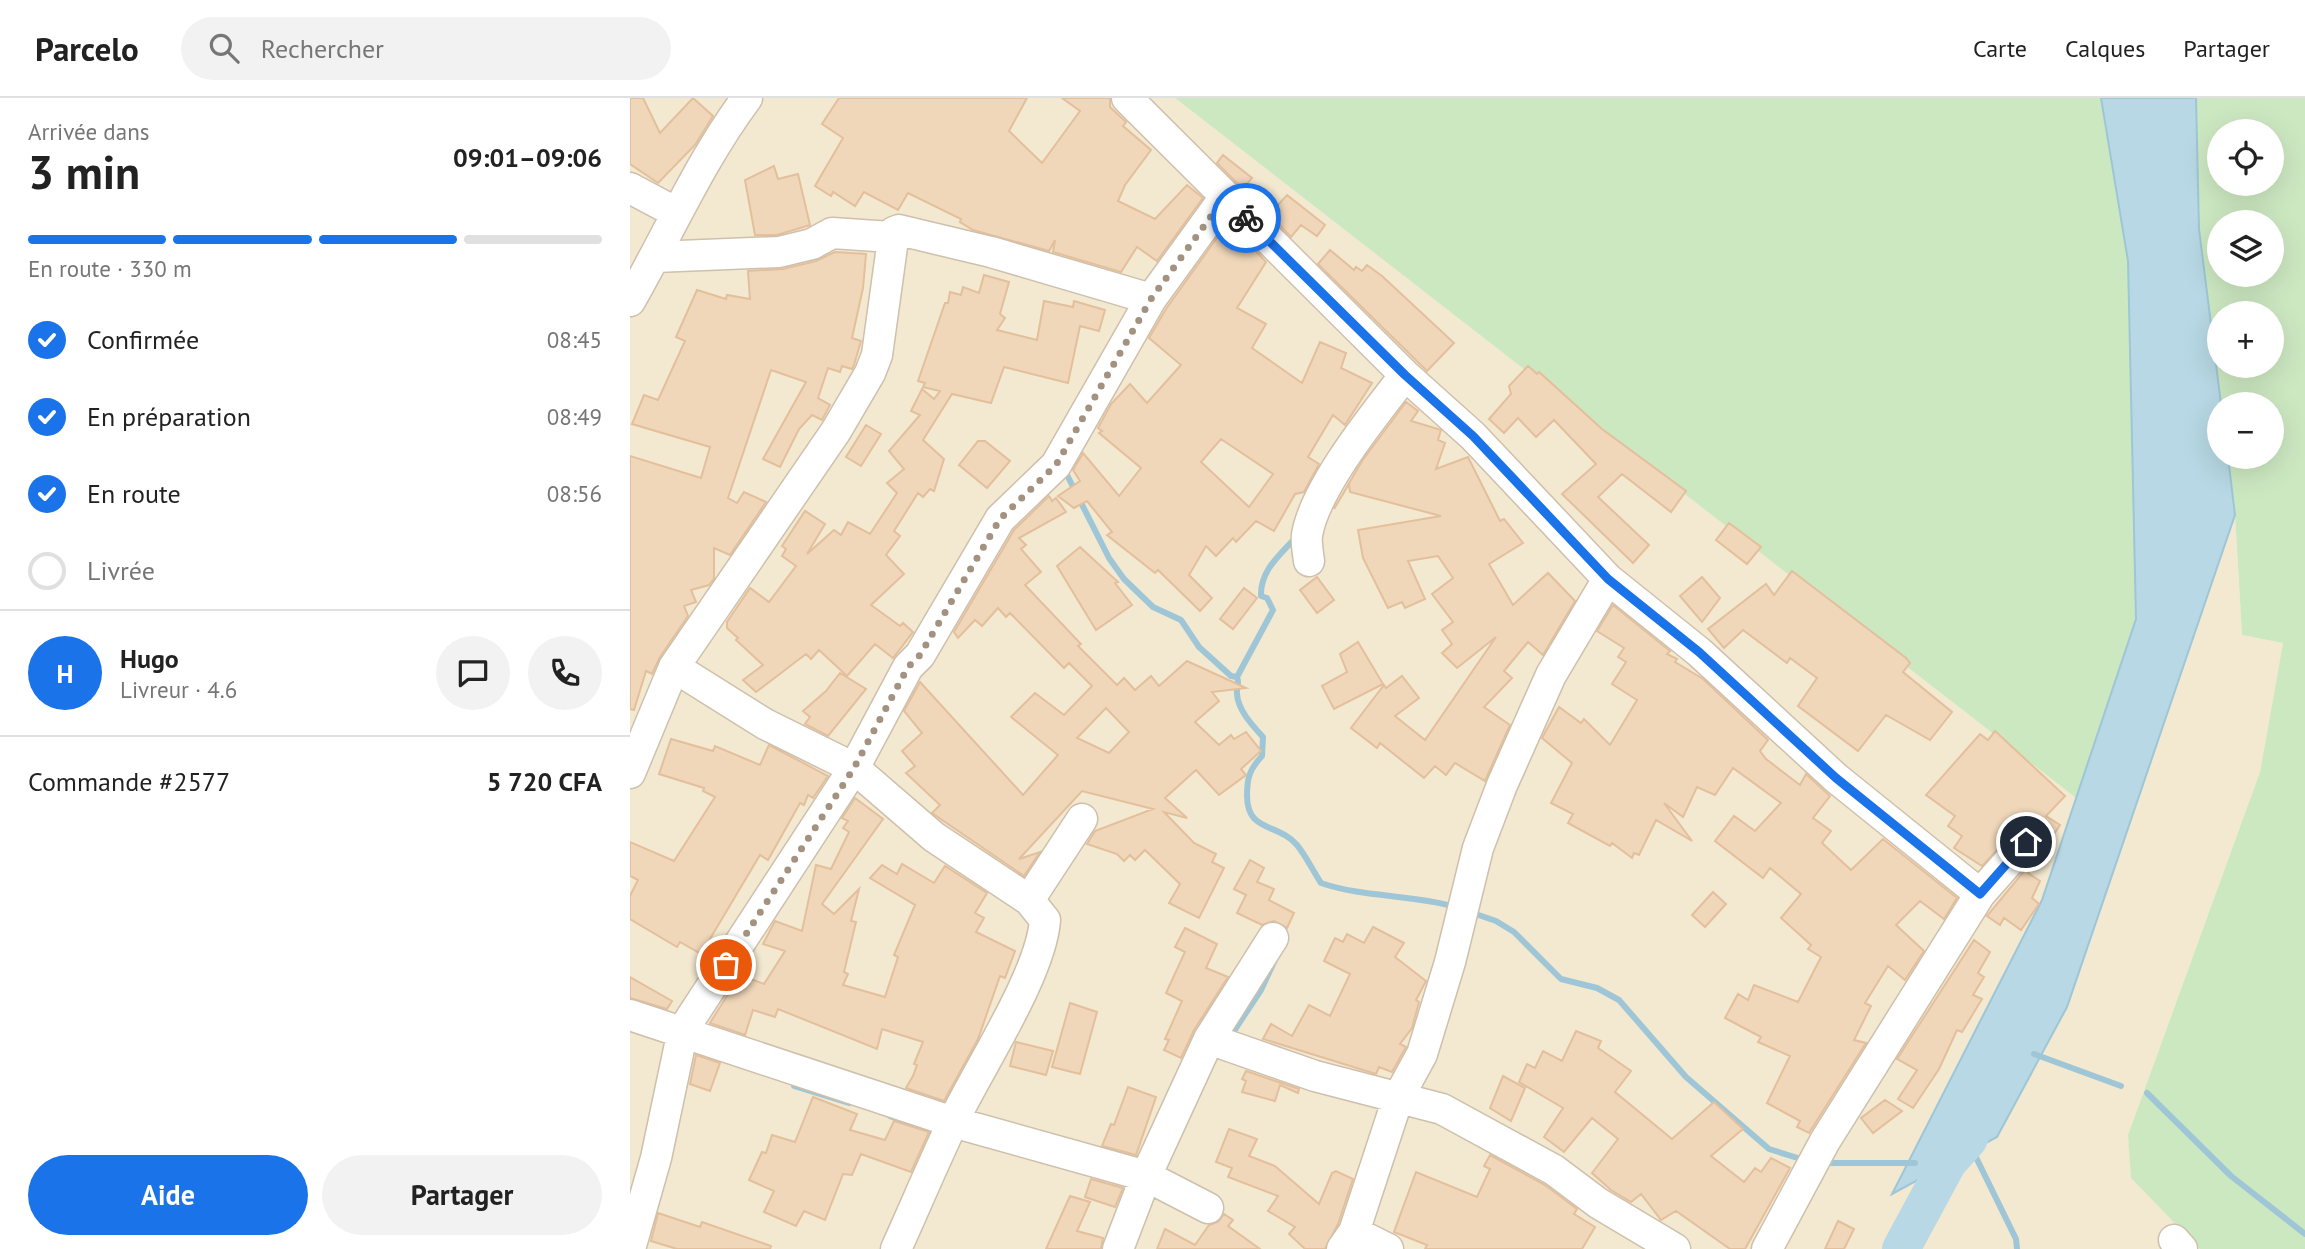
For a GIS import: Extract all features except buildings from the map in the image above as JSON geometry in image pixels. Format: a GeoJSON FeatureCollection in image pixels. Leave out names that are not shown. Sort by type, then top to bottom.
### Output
{"type":"FeatureCollection","features":[{"type":"Feature","properties":{"kind":"street"},"geometry":{"type":"LineString","coordinates":[[630,301],[655,257],[675,212],[747,98]]}},
{"type":"Feature","properties":{"kind":"street"},"geometry":{"type":"LineString","coordinates":[[1127,98],[1405,375],[1473,436],[1608,579],[1699,652],[1836,778],[1980,894]]}},
{"type":"Feature","properties":{"kind":"street"},"geometry":{"type":"LineString","coordinates":[[630,188],[675,212]]}},
{"type":"Feature","properties":{"kind":"street"},"geometry":{"type":"LineString","coordinates":[[630,1249],[656,1158],[683,1030],[854,768],[908,667],[920,655],[1000,519],[1056,465],[1151,299],[1225,197]]}},
{"type":"Feature","properties":{"kind":"street"},"geometry":{"type":"LineString","coordinates":[[630,773],[674,667],[836,431],[870,373],[877,355],[891,237],[899,230],[991,252],[1151,299]]}},
{"type":"Feature","properties":{"kind":"street"},"geometry":{"type":"LineString","coordinates":[[655,257],[779,252],[812,244],[832,233],[891,237]]}},
{"type":"Feature","properties":{"kind":"street"},"geometry":{"type":"LineString","coordinates":[[1309,561],[1307,536],[1313,515],[1350,446],[1405,375]]}},
{"type":"Feature","properties":{"kind":"street"},"geometry":{"type":"LineString","coordinates":[[1388,1249],[1348,1240],[1398,1098],[1422,1054],[1450,962],[1478,848],[1502,785],[1551,675],[1608,579]]}},
{"type":"Feature","properties":{"kind":"street"},"geometry":{"type":"LineString","coordinates":[[674,667],[765,724],[854,768],[934,837],[1028,900],[1045,920],[1044,940],[1011,1012],[953,1122],[896,1249]]}},
{"type":"Feature","properties":{"kind":"street"},"geometry":{"type":"LineString","coordinates":[[1028,900],[1082,819]]}},
{"type":"Feature","properties":{"kind":"street"},"geometry":{"type":"LineString","coordinates":[[1768,1249],[1825,1141],[1980,894],[2026,842]]}},
{"type":"Feature","properties":{"kind":"street"},"geometry":{"type":"LineString","coordinates":[[1118,1249],[1146,1176],[1209,1039],[1273,938]]}},
{"type":"Feature","properties":{"kind":"street"},"geometry":{"type":"LineString","coordinates":[[630,1015],[683,1030],[953,1122],[1146,1176],[1208,1208]]}},
{"type":"Feature","properties":{"kind":"street"},"geometry":{"type":"LineString","coordinates":[[1209,1039],[1315,1076],[1442,1109],[1553,1170],[1598,1203],[1675,1249]]}},
{"type":"Feature","properties":{"kind":"shaded area"},"geometry":{"type":"Polygon","coordinates":[[[630,98],[1175,98],[2076,798],[2042,900],[1893,1192],[2067,1007],[2235,515],[2242,635],[2283,643],[2260,772],[2128,1135],[2132,1178],[2200,1249],[630,1249],[630,98]]]}},
{"type":"Feature","properties":{"kind":"green space"},"geometry":{"type":"Polygon","coordinates":[[[1175,98],[2101,98],[2128,261],[2136,619],[2076,798],[1175,98]]]}},
{"type":"Feature","properties":{"kind":"green space"},"geometry":{"type":"Polygon","coordinates":[[[2196,98],[2305,98],[2305,1249],[2200,1249],[2131,1178],[2128,1135],[2260,772],[2283,643],[2242,635],[2229,469],[2284,469],[2284,392],[2219,392],[2218,378],[2284,378],[2284,301],[2208,301],[2199,229],[2196,98]]]}},
{"type":"Feature","properties":{"kind":"water"},"geometry":{"type":"Polygon","coordinates":[[[2101,98],[2196,98],[2199,229],[2208,301],[2207,378],[2218,378],[2219,392],[2207,392],[2207,469],[2229,469],[2235,515],[2067,1007],[1997,1137],[1892,1194],[2042,900],[2136,619],[2128,261],[2101,98]]]}},
{"type":"Feature","properties":{"kind":"waterway"},"geometry":{"type":"LineString","coordinates":[[1064,469],[1109,558],[1124,579],[1153,607],[1181,620],[1199,647],[1231,676],[1237,677],[1240,706],[1263,737],[1262,756],[1252,769],[1248,783],[1248,807],[1252,816],[1297,845],[1321,883],[1354,891],[1456,907]]}},
{"type":"Feature","properties":{"kind":"waterway"},"geometry":{"type":"LineString","coordinates":[[1237,677],[1273,610],[1267,598],[1261,596],[1264,578],[1273,563],[1297,536]]}},
{"type":"Feature","properties":{"kind":"waterway"},"geometry":{"type":"LineString","coordinates":[[1470,912],[1496,921],[1514,932],[1561,979],[1597,988],[1619,1000],[1686,1077],[1769,1149],[1804,1160]]}},
{"type":"Feature","properties":{"kind":"waterway"},"geometry":{"type":"LineString","coordinates":[[1230,1037],[1261,990],[1275,960]]}},
{"type":"Feature","properties":{"kind":"waterway"},"geometry":{"type":"LineString","coordinates":[[2034,1054],[2121,1086]]}},
{"type":"Feature","properties":{"kind":"waterway"},"geometry":{"type":"LineString","coordinates":[[794,1086],[849,1103]]}},
{"type":"Feature","properties":{"kind":"waterway"},"geometry":{"type":"LineString","coordinates":[[2147,1093],[2231,1176],[2305,1234]]}},
{"type":"Feature","properties":{"kind":"waterway"},"geometry":{"type":"LineString","coordinates":[[890,1116],[933,1134],[932,1138]]}},
{"type":"Feature","properties":{"kind":"waterway"},"geometry":{"type":"LineString","coordinates":[[1901,1249],[1948,1162],[1968,1140],[1976,1122]]}},
{"type":"Feature","properties":{"kind":"waterway"},"geometry":{"type":"LineString","coordinates":[[1969,1143],[2016,1239],[2017,1249]]}},
{"type":"Feature","properties":{"kind":"waterway"},"geometry":{"type":"LineString","coordinates":[[1825,1163],[1915,1163]]}},
{"type":"Feature","properties":{"kind":"way so far"},"geometry":{"type":"LineString","coordinates":[[726,965],[854,768],[908,667],[920,655],[1000,519],[1056,465],[1151,299],[1225,197],[1246,218]]}},
{"type":"Feature","properties":{"kind":"route"},"geometry":{"type":"LineString","coordinates":[[1246,218],[1405,375],[1473,436],[1549,520],[1608,579],[1699,652],[1836,778],[1980,894],[2026,842]]}}]}
